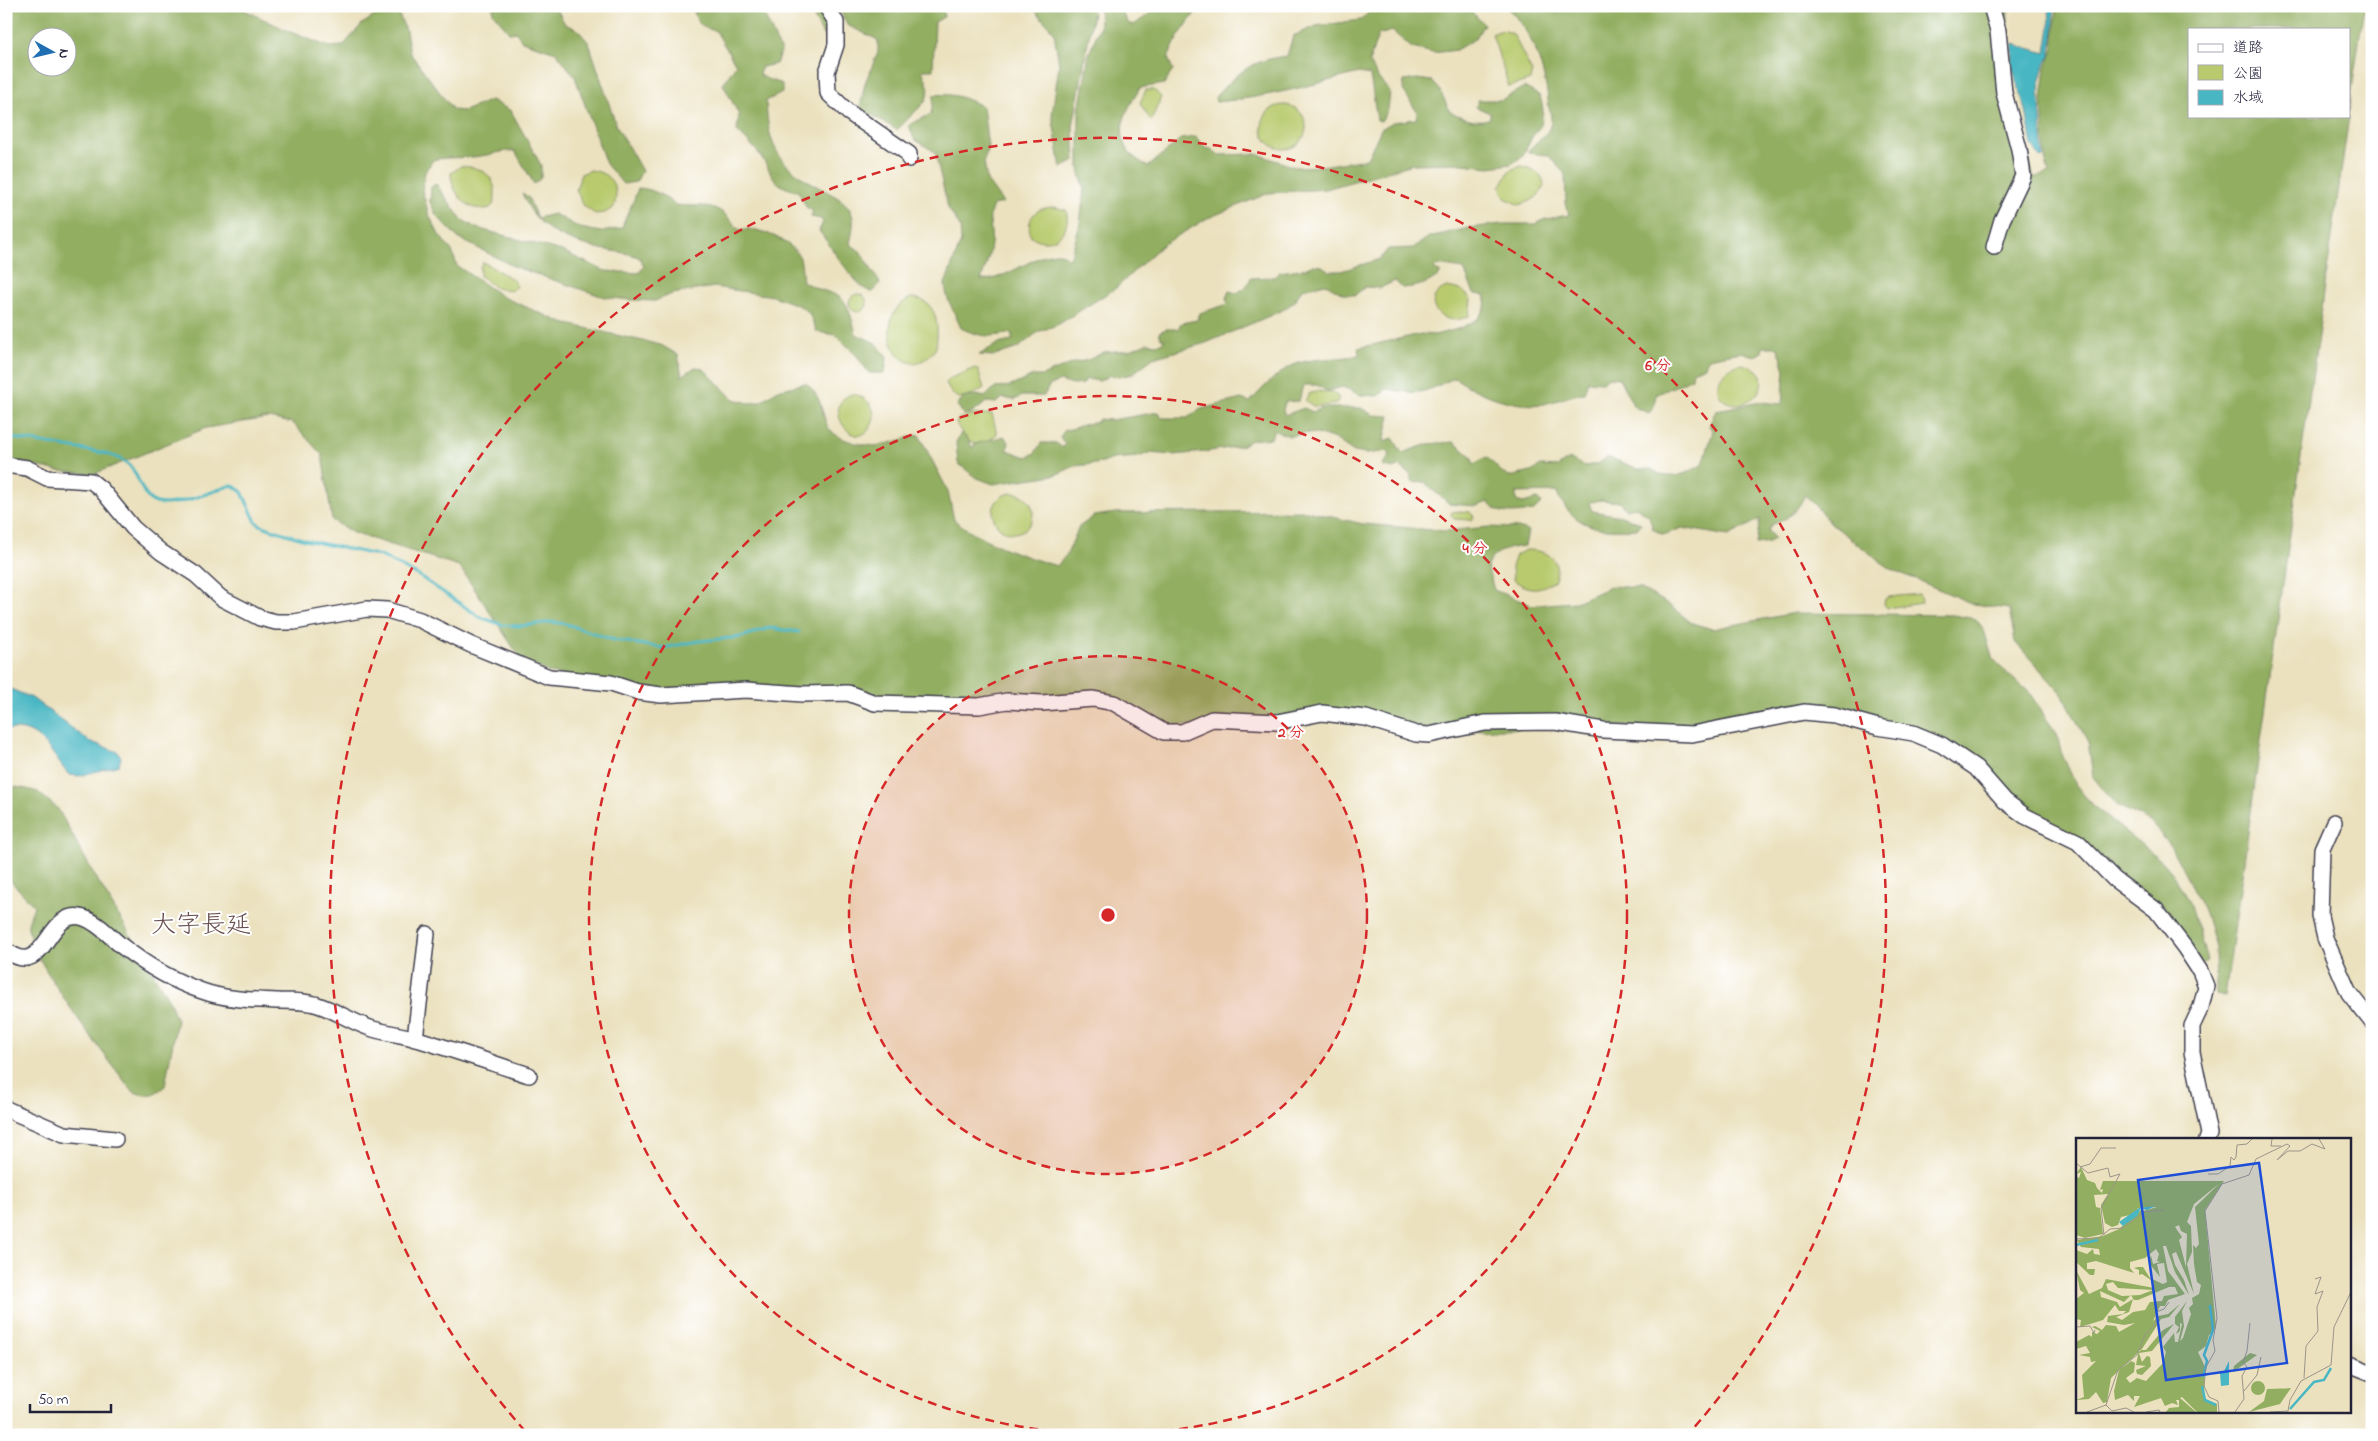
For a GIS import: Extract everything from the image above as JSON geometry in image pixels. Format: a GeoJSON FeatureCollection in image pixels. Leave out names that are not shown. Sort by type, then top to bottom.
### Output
{"type":"FeatureCollection","features":[{"type":"Feature","properties":{"kind":"street"},"geometry":{"type":"LineString","coordinates":[[826,6],[836,22],[836,45],[827,72],[828,93],[848,112],[909,154],[909,159]]}},
{"type":"Feature","properties":{"kind":"street"},"geometry":{"type":"LineString","coordinates":[[1991,6],[1998,32],[2004,93],[2019,149],[2023,176],[2002,220],[1994,247]]}},
{"type":"Feature","properties":{"kind":"street"},"geometry":{"type":"LineString","coordinates":[[6,465],[27,468],[47,478],[91,481],[101,489],[133,528],[160,552],[196,575],[221,598],[260,618],[276,622],[294,622],[359,610],[387,610],[420,620],[471,645],[549,677],[611,683],[638,692],[661,695],[746,690],[803,694],[848,693],[875,703],[979,706],[1007,701],[1042,703],[1092,700],[1114,703],[1164,732],[1182,732],[1212,719],[1277,722],[1322,713],[1366,718],[1416,734],[1428,735],[1485,723],[1555,722],[1603,730],[1692,734],[1804,712],[1834,715],[1878,727],[1913,733],[1942,745],[1976,768],[2005,801],[2025,816],[2078,842],[2114,879],[2156,910],[2185,948],[2200,971],[2206,986],[2201,1006],[2192,1026],[2192,1052],[2209,1134],[2208,1138]]}},
{"type":"Feature","properties":{"kind":"street"},"geometry":{"type":"LineString","coordinates":[[2334,822],[2322,849],[2320,916],[2325,938],[2349,993],[2372,1022]]}},
{"type":"Feature","properties":{"kind":"street"},"geometry":{"type":"LineString","coordinates":[[6,950],[19,956],[31,957],[40,953],[58,923],[76,916],[95,923],[140,960],[182,983],[203,991],[229,998],[317,1004],[351,1021],[529,1075]]}},
{"type":"Feature","properties":{"kind":"street"},"geometry":{"type":"LineString","coordinates":[[415,1039],[428,934]]}},
{"type":"Feature","properties":{"kind":"street"},"geometry":{"type":"LineString","coordinates":[[6,1109],[64,1134],[115,1139]]}},
{"type":"Feature","properties":{"kind":"street"},"geometry":{"type":"LineString","coordinates":[[2350,1364],[2372,1373]]}},
{"type":"Feature","properties":{"kind":"green space"},"geometry":{"type":"Polygon","coordinates":[[[6,6],[236,6],[295,34],[330,47],[343,46],[362,24],[387,8],[397,10],[406,31],[410,53],[453,110],[464,111],[491,100],[511,111],[541,165],[541,178],[534,184],[515,151],[433,160],[425,172],[422,190],[429,215],[439,235],[452,251],[457,266],[503,297],[563,323],[661,345],[678,355],[682,376],[695,367],[703,368],[733,399],[749,403],[760,402],[778,390],[806,383],[816,394],[828,427],[837,436],[852,442],[875,446],[919,435],[948,491],[954,520],[977,535],[1003,548],[1057,566],[1067,554],[1079,527],[1094,516],[1116,513],[1307,511],[1363,524],[1445,531],[1489,527],[1518,528],[1528,531],[1525,546],[1498,553],[1487,566],[1494,590],[1531,605],[1576,602],[1612,586],[1640,588],[1665,602],[1692,623],[1712,629],[1794,613],[1953,615],[1976,619],[1984,630],[1992,657],[2005,672],[2028,691],[2057,734],[2061,752],[2076,785],[2092,805],[2163,862],[2174,875],[2191,906],[2207,960],[2203,965],[2159,906],[2010,801],[1984,769],[1839,711],[1690,730],[1610,726],[1433,731],[1375,716],[1164,727],[1119,701],[982,701],[659,690],[550,673],[521,659],[459,566],[353,533],[332,520],[322,455],[293,423],[268,418],[206,428],[94,474],[58,471],[6,459],[6,6]]]}},
{"type":"Feature","properties":{"kind":"green space"},"geometry":{"type":"Polygon","coordinates":[[[493,6],[555,6],[565,24],[577,29],[589,43],[616,125],[642,171],[636,182],[623,184],[606,164],[575,77],[556,52],[522,41],[516,32],[510,33],[493,13],[493,6]]]}},
{"type":"Feature","properties":{"kind":"green space"},"geometry":{"type":"Polygon","coordinates":[[[691,6],[742,6],[744,9],[746,6],[760,6],[781,51],[776,64],[762,67],[759,74],[782,84],[782,93],[766,101],[767,118],[773,144],[786,164],[795,172],[848,206],[853,222],[850,244],[860,251],[880,283],[873,292],[860,285],[844,266],[819,231],[823,222],[821,219],[811,217],[813,211],[807,208],[798,191],[784,187],[776,181],[759,153],[737,131],[739,115],[723,84],[736,65],[716,31],[699,23],[691,6]]]}},
{"type":"Feature","properties":{"kind":"green space"},"geometry":{"type":"Polygon","coordinates":[[[808,6],[820,6],[828,21],[828,37],[823,35],[808,6]]]}},
{"type":"Feature","properties":{"kind":"green space"},"geometry":{"type":"Polygon","coordinates":[[[838,6],[943,6],[944,17],[935,22],[933,70],[922,70],[929,88],[926,101],[897,130],[860,108],[865,83],[878,52],[878,40],[847,25],[838,6]]]}},
{"type":"Feature","properties":{"kind":"green space"},"geometry":{"type":"Polygon","coordinates":[[[1031,6],[1091,6],[1093,13],[1073,126],[1075,161],[1061,168],[1052,115],[1059,65],[1054,32],[1031,6]]]}},
{"type":"Feature","properties":{"kind":"green space"},"geometry":{"type":"Polygon","coordinates":[[[1099,6],[1119,6],[1128,23],[1134,25],[1160,6],[1200,6],[1178,37],[1168,58],[1173,70],[1164,84],[1140,88],[1124,119],[1123,135],[1125,144],[1132,155],[1148,167],[1181,139],[1196,137],[1205,148],[1211,149],[1219,155],[1257,154],[1295,167],[1322,166],[1367,159],[1381,129],[1393,122],[1416,119],[1417,112],[1403,90],[1404,81],[1417,79],[1432,81],[1440,90],[1450,112],[1475,120],[1490,118],[1490,113],[1476,107],[1478,100],[1501,100],[1524,87],[1540,96],[1543,109],[1541,125],[1532,137],[1523,156],[1511,164],[1490,167],[1453,163],[1413,164],[1326,189],[1269,193],[1208,218],[1162,245],[1116,288],[1059,324],[1038,332],[1018,348],[994,356],[979,355],[997,344],[1012,341],[1012,333],[986,336],[961,328],[947,297],[945,284],[961,241],[960,227],[948,208],[935,152],[914,139],[909,125],[931,114],[934,95],[960,97],[983,107],[988,147],[984,161],[987,181],[1003,203],[993,205],[991,209],[991,244],[989,257],[981,280],[1001,276],[1051,254],[1060,253],[1070,259],[1080,224],[1084,189],[1079,169],[1079,111],[1089,54],[1100,26],[1099,6]]]}},
{"type":"Feature","properties":{"kind":"green space"},"geometry":{"type":"Polygon","coordinates":[[[1375,6],[1466,6],[1484,24],[1476,38],[1456,50],[1433,53],[1412,48],[1392,31],[1378,35],[1369,62],[1379,79],[1390,92],[1388,110],[1381,121],[1377,120],[1370,75],[1359,73],[1270,94],[1216,102],[1215,97],[1246,69],[1264,61],[1287,56],[1293,36],[1316,26],[1361,20],[1375,6]]]}},
{"type":"Feature","properties":{"kind":"green space"},"geometry":{"type":"Polygon","coordinates":[[[1505,6],[2008,6],[2007,75],[2034,178],[2049,173],[2045,158],[2042,99],[2046,67],[2053,50],[2057,6],[2364,6],[2350,104],[2350,28],[2188,28],[2188,118],[2349,118],[2225,996],[2216,994],[2215,947],[2205,913],[2170,845],[2150,822],[2115,804],[2093,777],[2088,742],[2062,694],[2015,642],[2009,609],[1973,604],[1889,568],[1833,525],[1805,495],[1792,514],[1772,524],[1768,531],[1774,538],[1769,542],[1756,544],[1760,519],[1729,536],[1682,528],[1663,535],[1653,529],[1649,516],[1636,507],[1625,509],[1620,502],[1600,500],[1589,503],[1592,511],[1621,516],[1641,523],[1637,529],[1599,528],[1589,525],[1571,514],[1556,492],[1516,493],[1516,501],[1523,503],[1537,499],[1542,503],[1534,511],[1503,512],[1492,507],[1488,502],[1477,506],[1449,504],[1425,482],[1413,483],[1410,474],[1400,466],[1393,469],[1382,466],[1390,456],[1388,451],[1366,454],[1354,452],[1335,439],[1308,433],[1290,436],[1274,431],[1271,438],[1251,440],[1241,446],[1174,455],[1149,453],[1138,457],[1113,459],[1103,463],[1075,466],[1055,475],[993,484],[975,477],[958,463],[956,442],[961,433],[968,439],[972,448],[975,444],[1004,436],[1009,442],[1007,450],[1027,457],[1035,453],[1041,443],[1056,443],[1063,448],[1065,444],[1060,437],[1065,430],[1096,423],[1099,419],[1111,420],[1159,412],[1162,418],[1187,418],[1201,409],[1241,399],[1250,402],[1279,374],[1299,363],[1359,355],[1358,348],[1421,334],[1435,335],[1461,328],[1478,319],[1485,309],[1486,295],[1474,294],[1464,269],[1437,265],[1434,269],[1441,273],[1437,277],[1413,287],[1402,288],[1395,281],[1380,288],[1365,287],[1355,295],[1343,294],[1326,284],[1302,289],[1294,302],[1281,311],[1206,343],[1153,358],[1132,374],[1119,377],[1110,375],[1100,381],[1086,379],[1083,384],[1073,385],[1060,381],[1049,386],[1044,396],[1022,396],[1014,400],[1003,398],[996,403],[987,402],[972,413],[964,415],[957,405],[963,398],[977,395],[985,397],[994,388],[1011,386],[1033,376],[1042,376],[1073,363],[1088,360],[1104,352],[1130,350],[1147,343],[1159,344],[1165,340],[1161,338],[1159,332],[1166,329],[1178,329],[1181,323],[1197,320],[1200,313],[1228,304],[1226,298],[1229,291],[1237,293],[1246,287],[1251,278],[1274,277],[1280,272],[1307,268],[1313,265],[1322,266],[1329,271],[1341,271],[1380,259],[1388,249],[1413,248],[1429,237],[1469,228],[1501,224],[1535,224],[1546,219],[1569,215],[1566,203],[1565,174],[1548,155],[1528,153],[1533,145],[1547,132],[1551,118],[1541,66],[1523,27],[1505,6]],[[1763,347],[1762,352],[1755,356],[1741,352],[1708,358],[1705,366],[1693,371],[1692,378],[1656,395],[1653,409],[1649,413],[1634,407],[1619,378],[1609,377],[1602,382],[1588,381],[1584,393],[1548,403],[1532,405],[1508,402],[1485,394],[1455,378],[1425,391],[1408,392],[1387,389],[1378,396],[1361,395],[1343,387],[1327,391],[1317,385],[1303,385],[1299,401],[1285,402],[1283,410],[1285,415],[1304,408],[1313,412],[1322,408],[1361,408],[1373,415],[1390,416],[1384,441],[1393,438],[1402,453],[1428,444],[1454,442],[1471,456],[1474,464],[1486,457],[1509,477],[1531,472],[1541,466],[1558,467],[1569,460],[1585,466],[1598,464],[1608,457],[1638,469],[1652,469],[1664,476],[1677,476],[1703,464],[1713,431],[1709,426],[1716,410],[1761,402],[1782,404],[1785,370],[1778,347],[1763,347]]]}},
{"type":"Feature","properties":{"kind":"green space"},"geometry":{"type":"Polygon","coordinates":[[[1502,30],[1513,34],[1532,72],[1530,80],[1509,87],[1492,34],[1502,30]]]}},
{"type":"Feature","properties":{"kind":"green space"},"geometry":{"type":"Polygon","coordinates":[[[1146,90],[1154,90],[1161,97],[1151,121],[1140,103],[1146,90]]]}},
{"type":"Feature","properties":{"kind":"green space"},"geometry":{"type":"Polygon","coordinates":[[[1284,105],[1296,109],[1302,115],[1306,127],[1302,139],[1296,145],[1284,149],[1272,145],[1266,139],[1262,127],[1266,115],[1272,109],[1284,105]]]}},
{"type":"Feature","properties":{"kind":"green space"},"geometry":{"type":"Polygon","coordinates":[[[461,166],[484,172],[492,180],[495,198],[490,208],[482,209],[468,205],[458,194],[454,188],[451,173],[461,166]]]}},
{"type":"Feature","properties":{"kind":"green space"},"geometry":{"type":"Polygon","coordinates":[[[1521,166],[1534,170],[1539,174],[1544,183],[1540,193],[1534,199],[1519,205],[1505,198],[1500,187],[1510,170],[1521,166]]]}},
{"type":"Feature","properties":{"kind":"green space"},"geometry":{"type":"Polygon","coordinates":[[[591,170],[604,174],[615,187],[616,200],[614,207],[605,213],[595,214],[584,206],[576,190],[581,174],[591,170]]]}},
{"type":"Feature","properties":{"kind":"green space"},"geometry":{"type":"Polygon","coordinates":[[[436,184],[461,219],[476,228],[562,251],[605,271],[639,273],[644,266],[640,258],[567,239],[545,226],[537,218],[554,214],[580,228],[601,232],[622,228],[638,188],[658,193],[675,205],[704,206],[717,209],[724,213],[739,230],[746,229],[764,232],[790,246],[800,258],[803,282],[840,297],[848,308],[856,334],[876,343],[887,357],[885,373],[869,373],[857,356],[836,335],[817,332],[809,313],[800,306],[773,296],[714,287],[672,294],[655,301],[604,297],[515,267],[458,238],[436,215],[430,202],[431,187],[436,184]]]}},
{"type":"Feature","properties":{"kind":"green space"},"geometry":{"type":"Polygon","coordinates":[[[522,193],[528,197],[537,218],[528,206],[522,193]]]}},
{"type":"Feature","properties":{"kind":"green space"},"geometry":{"type":"Polygon","coordinates":[[[1053,207],[1066,210],[1066,226],[1063,232],[1052,240],[1045,241],[1030,235],[1031,218],[1041,209],[1053,207]]]}},
{"type":"Feature","properties":{"kind":"green space"},"geometry":{"type":"Polygon","coordinates":[[[483,262],[514,280],[517,287],[511,291],[496,288],[480,276],[480,267],[483,262]]]}},
{"type":"Feature","properties":{"kind":"green space"},"geometry":{"type":"Polygon","coordinates":[[[1447,287],[1462,290],[1471,299],[1469,316],[1449,319],[1441,316],[1436,311],[1433,305],[1434,298],[1447,287]]]}},
{"type":"Feature","properties":{"kind":"green space"},"geometry":{"type":"Polygon","coordinates":[[[858,294],[864,297],[867,303],[864,309],[858,312],[852,309],[849,303],[852,297],[858,294]]]}},
{"type":"Feature","properties":{"kind":"green space"},"geometry":{"type":"Polygon","coordinates":[[[911,298],[927,303],[932,308],[937,323],[937,331],[936,348],[923,360],[911,363],[901,358],[894,348],[890,335],[891,320],[898,308],[911,298]]]}},
{"type":"Feature","properties":{"kind":"green space"},"geometry":{"type":"Polygon","coordinates":[[[1741,364],[1753,368],[1760,374],[1762,381],[1760,389],[1755,397],[1747,402],[1738,404],[1727,402],[1720,396],[1718,389],[1719,380],[1732,367],[1741,364]]]}},
{"type":"Feature","properties":{"kind":"green space"},"geometry":{"type":"Polygon","coordinates":[[[975,368],[978,370],[984,388],[967,397],[962,398],[953,395],[946,383],[951,378],[975,368]]]}},
{"type":"Feature","properties":{"kind":"green space"},"geometry":{"type":"Polygon","coordinates":[[[1316,391],[1332,392],[1339,398],[1336,404],[1315,407],[1305,401],[1309,394],[1316,391]]]}},
{"type":"Feature","properties":{"kind":"green space"},"geometry":{"type":"Polygon","coordinates":[[[852,394],[866,400],[874,413],[872,424],[865,433],[858,435],[850,432],[839,417],[839,408],[842,400],[852,394]]]}},
{"type":"Feature","properties":{"kind":"green space"},"geometry":{"type":"Polygon","coordinates":[[[992,414],[997,434],[978,444],[973,443],[964,436],[956,423],[958,419],[972,415],[992,414]]]}},
{"type":"Feature","properties":{"kind":"green space"},"geometry":{"type":"Polygon","coordinates":[[[1009,493],[1017,493],[1024,496],[1030,502],[1033,513],[1030,524],[1024,530],[1017,533],[1009,533],[1002,530],[996,524],[993,517],[993,509],[996,502],[1002,496],[1009,493]]]}},
{"type":"Feature","properties":{"kind":"green space"},"geometry":{"type":"Polygon","coordinates":[[[1452,512],[1470,512],[1474,517],[1472,520],[1454,519],[1451,515],[1452,512]]]}},
{"type":"Feature","properties":{"kind":"green space"},"geometry":{"type":"Polygon","coordinates":[[[1526,550],[1534,550],[1551,557],[1556,566],[1555,580],[1539,588],[1534,588],[1523,586],[1513,579],[1512,567],[1516,555],[1526,550]]]}},
{"type":"Feature","properties":{"kind":"green space"},"geometry":{"type":"Polygon","coordinates":[[[1919,594],[1922,599],[1921,603],[1887,608],[1884,604],[1885,599],[1889,597],[1919,594]]]}},
{"type":"Feature","properties":{"kind":"green space"},"geometry":{"type":"Polygon","coordinates":[[[6,786],[38,792],[58,809],[91,869],[169,1000],[177,1020],[165,1086],[153,1094],[145,1095],[131,1090],[72,1010],[42,964],[28,928],[34,906],[6,876],[6,786]]]}},
{"type":"Feature","properties":{"kind":"water"},"geometry":{"type":"Polygon","coordinates":[[[2049,6],[2054,6],[2054,31],[2050,56],[2045,64],[2039,87],[2043,152],[2043,157],[2040,158],[2032,145],[2026,110],[2012,67],[2013,44],[2046,53],[2050,27],[2049,6]]]}},
{"type":"Feature","properties":{"kind":"water"},"geometry":{"type":"Polygon","coordinates":[[[6,687],[32,698],[89,741],[118,752],[121,757],[119,765],[79,776],[69,775],[44,742],[36,736],[28,731],[18,729],[6,730],[6,687]]]}},
{"type":"Feature","properties":{"kind":"waterway"},"geometry":{"type":"LineString","coordinates":[[6,437],[104,453],[119,459],[132,468],[147,497],[157,503],[165,504],[184,501],[232,485],[242,492],[256,522],[262,526],[305,540],[381,556],[419,576],[480,617],[503,625],[519,626],[553,622],[566,624],[614,640],[663,648],[699,641],[741,637],[769,628],[799,632]]}},
{"type":"Feature","properties":{"kind":"district","name":"大字長延"},"geometry":{"type":"Point","coordinates":[201,926]}}]}
